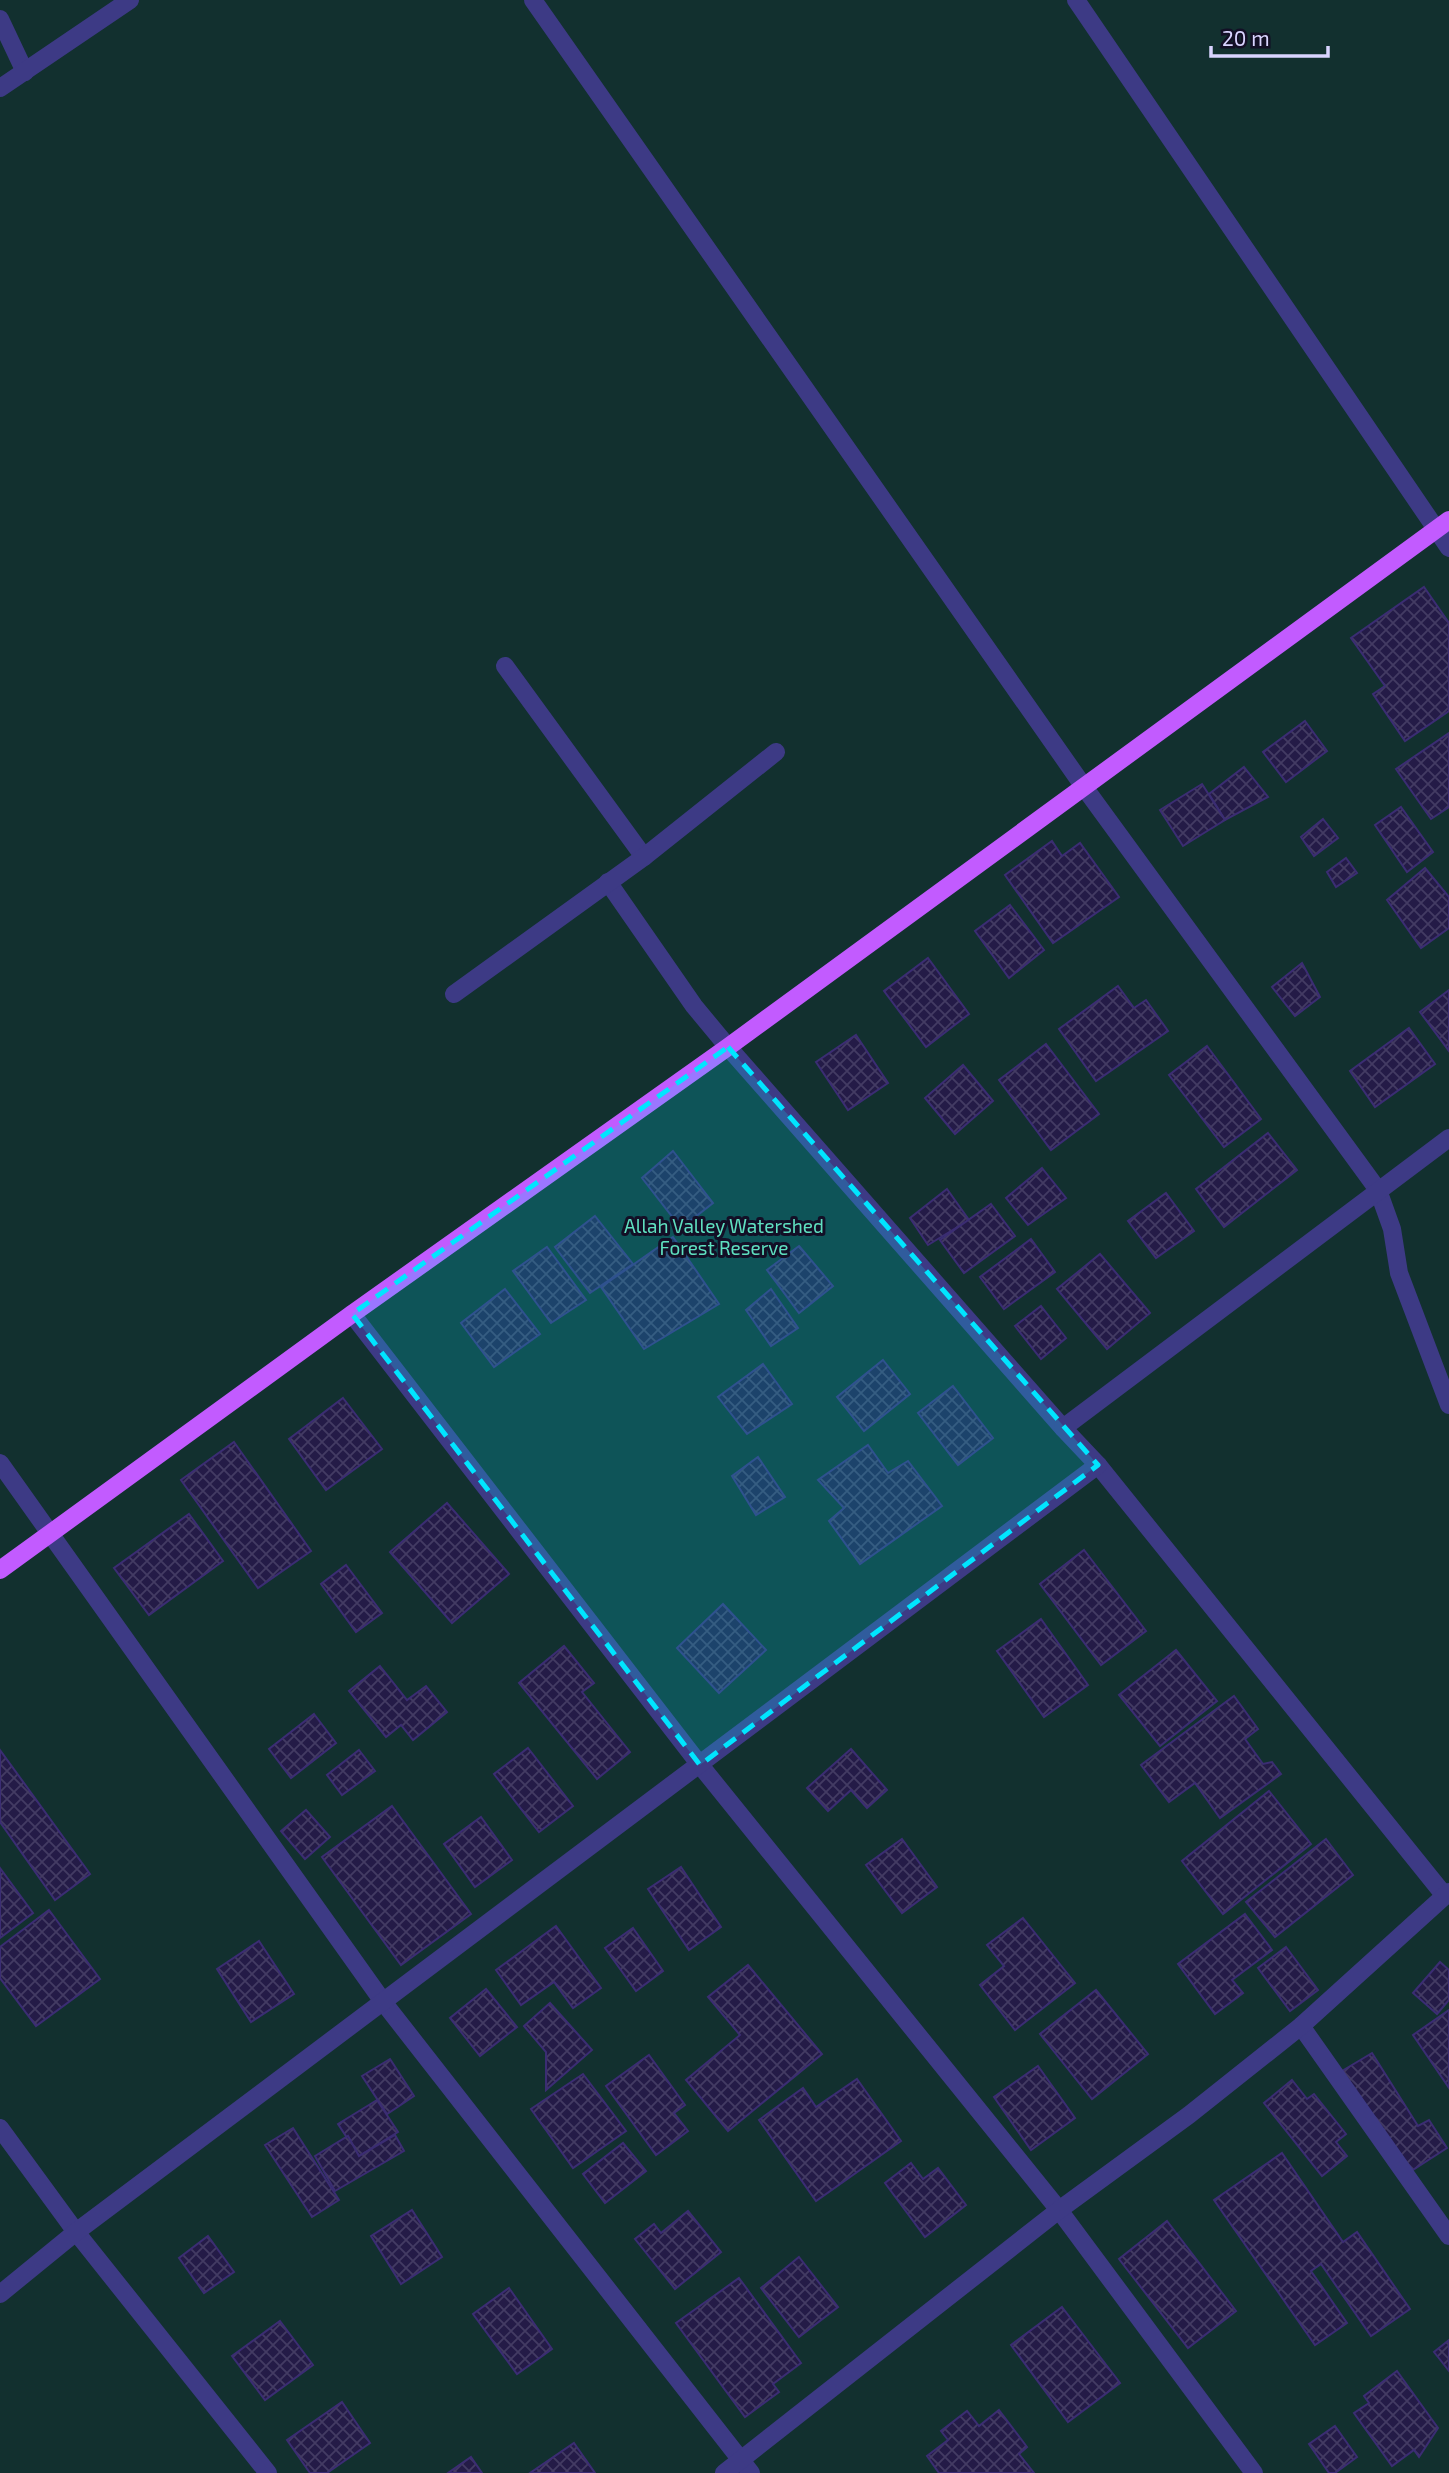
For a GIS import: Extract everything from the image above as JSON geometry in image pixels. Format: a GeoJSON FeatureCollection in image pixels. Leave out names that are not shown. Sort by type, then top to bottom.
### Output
{"type":"FeatureCollection","features":[{"type":"Feature","properties":{"kind":"main road"},"geometry":{"type":"LineString","coordinates":[[0,1570],[352,1314],[728,1047],[1442,524]]}},
{"type":"Feature","properties":{"kind":"street"},"geometry":{"type":"LineString","coordinates":[[0,88],[130,0]]}},
{"type":"Feature","properties":{"kind":"street"},"geometry":{"type":"LineString","coordinates":[[533,0],[1084,787],[1378,1190],[1392,1229],[1399,1273],[1449,1405]]}},
{"type":"Feature","properties":{"kind":"street"},"geometry":{"type":"LineString","coordinates":[[1076,0],[1442,524],[1449,548]]}},
{"type":"Feature","properties":{"kind":"street"},"geometry":{"type":"LineString","coordinates":[[0,19],[25,72]]}},
{"type":"Feature","properties":{"kind":"street"},"geometry":{"type":"LineString","coordinates":[[505,666],[644,857]]}},
{"type":"Feature","properties":{"kind":"street"},"geometry":{"type":"LineString","coordinates":[[454,994],[644,857],[776,752]]}},
{"type":"Feature","properties":{"kind":"street"},"geometry":{"type":"LineString","coordinates":[[608,882],[694,1006],[1098,1465],[1447,1894],[1301,2026],[1189,2115],[1059,2210],[746,2466],[724,2473]]}},
{"type":"Feature","properties":{"kind":"street"},"geometry":{"type":"LineString","coordinates":[[1063,1427],[1449,1138]]}},
{"type":"Feature","properties":{"kind":"street"},"geometry":{"type":"LineString","coordinates":[[352,1314],[700,1765],[1059,2210],[1254,2473]]}},
{"type":"Feature","properties":{"kind":"street"},"geometry":{"type":"LineString","coordinates":[[0,1463],[384,2003],[746,2466]]}},
{"type":"Feature","properties":{"kind":"street"},"geometry":{"type":"LineString","coordinates":[[0,2294],[76,2232],[1098,1465]]}},
{"type":"Feature","properties":{"kind":"street"},"geometry":{"type":"LineString","coordinates":[[1301,2026],[1449,2236]]}},
{"type":"Feature","properties":{"kind":"street"},"geometry":{"type":"LineString","coordinates":[[0,2128],[76,2232],[268,2473]]}},
{"type":"Feature","properties":{"kind":"highlighted area"},"geometry":{"type":"Polygon","coordinates":[[[728,1047],[1098,1465],[700,1765],[352,1314],[728,1047]]]}},
{"type":"Feature","properties":{"kind":"green space","name":"Allah Valley Watershed Forest Reserve"},"geometry":{"type":"Polygon","coordinates":[[[0,0],[1449,0],[1449,2473],[0,2473],[0,0]]]}},
{"type":"Feature","properties":{"kind":"building"},"geometry":{"type":"Polygon","coordinates":[[[1424,587],[1449,623],[1449,711],[1405,741],[1373,694],[1385,686],[1351,638],[1424,587]]]}},
{"type":"Feature","properties":{"kind":"building"},"geometry":{"type":"Polygon","coordinates":[[[1305,721],[1327,751],[1286,782],[1263,752],[1305,721]]]}},
{"type":"Feature","properties":{"kind":"building"},"geometry":{"type":"Polygon","coordinates":[[[1449,733],[1449,807],[1431,819],[1396,769],[1449,733]]]}},
{"type":"Feature","properties":{"kind":"building"},"geometry":{"type":"Polygon","coordinates":[[[1244,767],[1268,797],[1225,820],[1209,794],[1244,767]]]}},
{"type":"Feature","properties":{"kind":"building"},"geometry":{"type":"Polygon","coordinates":[[[1202,784],[1225,820],[1183,846],[1160,810],[1202,784]]]}},
{"type":"Feature","properties":{"kind":"building"},"geometry":{"type":"Polygon","coordinates":[[[1401,807],[1433,852],[1407,872],[1375,825],[1401,807]]]}},
{"type":"Feature","properties":{"kind":"building"},"geometry":{"type":"Polygon","coordinates":[[[1323,819],[1338,838],[1314,856],[1301,837],[1323,819]]]}},
{"type":"Feature","properties":{"kind":"building"},"geometry":{"type":"Polygon","coordinates":[[[1052,841],[1062,856],[1080,843],[1119,897],[1053,943],[1005,875],[1052,841]]]}},
{"type":"Feature","properties":{"kind":"building"},"geometry":{"type":"Polygon","coordinates":[[[1346,858],[1357,873],[1336,887],[1327,872],[1346,858]]]}},
{"type":"Feature","properties":{"kind":"building"},"geometry":{"type":"Polygon","coordinates":[[[1425,868],[1449,897],[1449,928],[1421,948],[1387,900],[1425,868]]]}},
{"type":"Feature","properties":{"kind":"building"},"geometry":{"type":"Polygon","coordinates":[[[1010,905],[1044,950],[1009,978],[975,931],[1010,905]]]}},
{"type":"Feature","properties":{"kind":"building"},"geometry":{"type":"Polygon","coordinates":[[[928,958],[969,1014],[926,1047],[884,991],[928,958]]]}},
{"type":"Feature","properties":{"kind":"building"},"geometry":{"type":"Polygon","coordinates":[[[1302,963],[1320,997],[1295,1016],[1272,987],[1302,963]]]}},
{"type":"Feature","properties":{"kind":"building"},"geometry":{"type":"Polygon","coordinates":[[[1118,986],[1134,1008],[1146,1000],[1168,1031],[1096,1081],[1059,1029],[1118,986]]]}},
{"type":"Feature","properties":{"kind":"building"},"geometry":{"type":"Polygon","coordinates":[[[1449,990],[1449,1051],[1420,1012],[1449,990]]]}},
{"type":"Feature","properties":{"kind":"building"},"geometry":{"type":"Polygon","coordinates":[[[1409,1028],[1435,1064],[1375,1107],[1350,1071],[1409,1028]]]}},
{"type":"Feature","properties":{"kind":"building"},"geometry":{"type":"Polygon","coordinates":[[[856,1035],[888,1083],[848,1110],[816,1062],[856,1035]]]}},
{"type":"Feature","properties":{"kind":"building"},"geometry":{"type":"Polygon","coordinates":[[[1046,1044],[1099,1114],[1051,1150],[999,1080],[1046,1044]]]}},
{"type":"Feature","properties":{"kind":"building"},"geometry":{"type":"Polygon","coordinates":[[[1207,1046],[1261,1119],[1224,1147],[1169,1075],[1207,1046]]]}},
{"type":"Feature","properties":{"kind":"building"},"geometry":{"type":"Polygon","coordinates":[[[963,1065],[993,1101],[955,1134],[925,1098],[963,1065]]]}},
{"type":"Feature","properties":{"kind":"building"},"geometry":{"type":"Polygon","coordinates":[[[1268,1133],[1297,1170],[1224,1227],[1196,1189],[1268,1133]]]}},
{"type":"Feature","properties":{"kind":"building"},"geometry":{"type":"Polygon","coordinates":[[[673,1151],[713,1203],[681,1228],[642,1178],[673,1151]]]}},
{"type":"Feature","properties":{"kind":"building"},"geometry":{"type":"Polygon","coordinates":[[[1042,1168],[1066,1198],[1028,1225],[1006,1198],[1042,1168]]]}},
{"type":"Feature","properties":{"kind":"building"},"geometry":{"type":"Polygon","coordinates":[[[947,1189],[969,1220],[928,1245],[910,1218],[947,1189]]]}},
{"type":"Feature","properties":{"kind":"building"},"geometry":{"type":"Polygon","coordinates":[[[1166,1193],[1194,1231],[1156,1258],[1128,1221],[1166,1193]]]}},
{"type":"Feature","properties":{"kind":"building"},"geometry":{"type":"Polygon","coordinates":[[[991,1204],[1015,1236],[964,1273],[940,1240],[991,1204]]]}},
{"type":"Feature","properties":{"kind":"building"},"geometry":{"type":"Polygon","coordinates":[[[595,1216],[633,1264],[590,1293],[555,1247],[595,1216]]]}},
{"type":"Feature","properties":{"kind":"building"},"geometry":{"type":"Polygon","coordinates":[[[673,1237],[719,1304],[644,1349],[601,1287],[673,1237]]]}},
{"type":"Feature","properties":{"kind":"building"},"geometry":{"type":"Polygon","coordinates":[[[1031,1239],[1055,1272],[1004,1309],[980,1277],[1031,1239]]]}},
{"type":"Feature","properties":{"kind":"building"},"geometry":{"type":"Polygon","coordinates":[[[799,1246],[833,1286],[799,1313],[767,1270],[799,1246]]]}},
{"type":"Feature","properties":{"kind":"building"},"geometry":{"type":"Polygon","coordinates":[[[547,1247],[586,1300],[551,1323],[513,1271],[547,1247]]]}},
{"type":"Feature","properties":{"kind":"building"},"geometry":{"type":"Polygon","coordinates":[[[1100,1254],[1150,1313],[1107,1349],[1057,1289],[1100,1254]]]}},
{"type":"Feature","properties":{"kind":"building"},"geometry":{"type":"Polygon","coordinates":[[[505,1289],[540,1334],[494,1367],[461,1323],[505,1289]]]}},
{"type":"Feature","properties":{"kind":"building"},"geometry":{"type":"Polygon","coordinates":[[[771,1289],[798,1328],[771,1346],[746,1310],[771,1289]]]}},
{"type":"Feature","properties":{"kind":"building"},"geometry":{"type":"Polygon","coordinates":[[[1041,1306],[1066,1338],[1041,1359],[1015,1326],[1041,1306]]]}},
{"type":"Feature","properties":{"kind":"building"},"geometry":{"type":"Polygon","coordinates":[[[883,1360],[910,1394],[864,1431],[837,1397],[883,1360]]]}},
{"type":"Feature","properties":{"kind":"building"},"geometry":{"type":"Polygon","coordinates":[[[763,1364],[792,1404],[747,1434],[718,1397],[763,1364]]]}},
{"type":"Feature","properties":{"kind":"building"},"geometry":{"type":"Polygon","coordinates":[[[953,1386],[993,1438],[958,1465],[918,1413],[953,1386]]]}},
{"type":"Feature","properties":{"kind":"building"},"geometry":{"type":"Polygon","coordinates":[[[343,1398],[382,1449],[326,1490],[289,1439],[343,1398]]]}},
{"type":"Feature","properties":{"kind":"building"},"geometry":{"type":"Polygon","coordinates":[[[234,1442],[311,1551],[258,1588],[181,1480],[234,1442]]]}},
{"type":"Feature","properties":{"kind":"building"},"geometry":{"type":"Polygon","coordinates":[[[868,1445],[888,1473],[908,1461],[942,1506],[860,1564],[829,1521],[844,1508],[818,1480],[868,1445]]]}},
{"type":"Feature","properties":{"kind":"building"},"geometry":{"type":"Polygon","coordinates":[[[758,1457],[785,1497],[756,1515],[732,1476],[758,1457]]]}},
{"type":"Feature","properties":{"kind":"building"},"geometry":{"type":"Polygon","coordinates":[[[447,1503],[509,1574],[452,1623],[390,1552],[447,1503]]]}},
{"type":"Feature","properties":{"kind":"building"},"geometry":{"type":"Polygon","coordinates":[[[189,1514],[223,1561],[149,1615],[114,1568],[189,1514]]]}},
{"type":"Feature","properties":{"kind":"building"},"geometry":{"type":"Polygon","coordinates":[[[1084,1550],[1146,1631],[1101,1665],[1040,1584],[1084,1550]]]}},
{"type":"Feature","properties":{"kind":"building"},"geometry":{"type":"Polygon","coordinates":[[[346,1565],[382,1613],[356,1632],[321,1584],[346,1565]]]}},
{"type":"Feature","properties":{"kind":"building"},"geometry":{"type":"Polygon","coordinates":[[[723,1604],[766,1650],[719,1693],[677,1648],[723,1604]]]}},
{"type":"Feature","properties":{"kind":"building"},"geometry":{"type":"Polygon","coordinates":[[[1041,1619],[1088,1685],[1044,1717],[997,1651],[1041,1619]]]}},
{"type":"Feature","properties":{"kind":"building"},"geometry":{"type":"Polygon","coordinates":[[[564,1646],[594,1683],[582,1692],[630,1752],[597,1779],[519,1683],[564,1646]]]}},
{"type":"Feature","properties":{"kind":"building"},"geometry":{"type":"Polygon","coordinates":[[[1176,1650],[1217,1701],[1160,1746],[1119,1695],[1176,1650]]]}},
{"type":"Feature","properties":{"kind":"building"},"geometry":{"type":"Polygon","coordinates":[[[380,1666],[407,1700],[426,1686],[447,1712],[413,1740],[401,1725],[386,1737],[349,1691],[380,1666]]]}},
{"type":"Feature","properties":{"kind":"building"},"geometry":{"type":"Polygon","coordinates":[[[1234,1696],[1258,1729],[1245,1739],[1263,1764],[1272,1762],[1281,1774],[1220,1818],[1195,1783],[1169,1802],[1141,1765],[1234,1696]]]}},
{"type":"Feature","properties":{"kind":"building"},"geometry":{"type":"Polygon","coordinates":[[[314,1714],[336,1743],[291,1778],[269,1749],[314,1714]]]}},
{"type":"Feature","properties":{"kind":"building"},"geometry":{"type":"Polygon","coordinates":[[[528,1748],[573,1806],[539,1832],[494,1774],[528,1748]]]}},
{"type":"Feature","properties":{"kind":"building"},"geometry":{"type":"Polygon","coordinates":[[[851,1749],[887,1790],[867,1808],[851,1790],[828,1811],[807,1788],[851,1749]]]}},
{"type":"Feature","properties":{"kind":"building"},"geometry":{"type":"Polygon","coordinates":[[[0,1750],[90,1874],[55,1900],[0,1822],[0,1750]]]}},
{"type":"Feature","properties":{"kind":"building"},"geometry":{"type":"Polygon","coordinates":[[[359,1750],[375,1771],[342,1795],[327,1775],[359,1750]]]}},
{"type":"Feature","properties":{"kind":"building"},"geometry":{"type":"Polygon","coordinates":[[[1269,1791],[1311,1844],[1223,1914],[1182,1861],[1269,1791]]]}},
{"type":"Feature","properties":{"kind":"building"},"geometry":{"type":"Polygon","coordinates":[[[392,1806],[471,1914],[401,1965],[322,1857],[392,1806]]]}},
{"type":"Feature","properties":{"kind":"building"},"geometry":{"type":"Polygon","coordinates":[[[306,1810],[330,1837],[305,1859],[281,1831],[306,1810]]]}},
{"type":"Feature","properties":{"kind":"building"},"geometry":{"type":"Polygon","coordinates":[[[481,1817],[512,1860],[475,1887],[444,1844],[481,1817]]]}},
{"type":"Feature","properties":{"kind":"building"},"geometry":{"type":"Polygon","coordinates":[[[902,1839],[937,1887],[902,1913],[866,1865],[902,1839]]]}},
{"type":"Feature","properties":{"kind":"building"},"geometry":{"type":"Polygon","coordinates":[[[1326,1839],[1353,1875],[1275,1937],[1246,1902],[1326,1839]]]}},
{"type":"Feature","properties":{"kind":"building"},"geometry":{"type":"Polygon","coordinates":[[[681,1867],[721,1927],[689,1950],[648,1889],[681,1867]]]}},
{"type":"Feature","properties":{"kind":"building"},"geometry":{"type":"Polygon","coordinates":[[[0,1868],[33,1913],[0,1938],[0,1868]]]}},
{"type":"Feature","properties":{"kind":"building"},"geometry":{"type":"Polygon","coordinates":[[[49,1910],[100,1979],[36,2026],[0,1978],[0,1947],[49,1910]]]}},
{"type":"Feature","properties":{"kind":"building"},"geometry":{"type":"Polygon","coordinates":[[[1245,1914],[1272,1950],[1232,1980],[1243,1993],[1215,2014],[1178,1964],[1245,1914]]]}},
{"type":"Feature","properties":{"kind":"building"},"geometry":{"type":"Polygon","coordinates":[[[1023,1918],[1075,1983],[1015,2030],[980,1985],[1004,1966],[987,1945],[1023,1918]]]}},
{"type":"Feature","properties":{"kind":"building"},"geometry":{"type":"Polygon","coordinates":[[[556,1926],[601,1988],[573,2008],[554,1982],[521,2005],[496,1970],[556,1926]]]}},
{"type":"Feature","properties":{"kind":"building"},"geometry":{"type":"Polygon","coordinates":[[[633,1928],[663,1971],[636,1991],[605,1948],[633,1928]]]}},
{"type":"Feature","properties":{"kind":"building"},"geometry":{"type":"Polygon","coordinates":[[[259,1941],[294,1994],[251,2022],[217,1969],[259,1941]]]}},
{"type":"Feature","properties":{"kind":"building"},"geometry":{"type":"Polygon","coordinates":[[[1286,1947],[1318,1990],[1290,2011],[1258,1968],[1286,1947]]]}},
{"type":"Feature","properties":{"kind":"building"},"geometry":{"type":"Polygon","coordinates":[[[1440,1962],[1449,1970],[1449,2000],[1437,2014],[1413,1993],[1440,1962]]]}},
{"type":"Feature","properties":{"kind":"building"},"geometry":{"type":"Polygon","coordinates":[[[748,1965],[822,2054],[728,2131],[686,2080],[740,2035],[708,1997],[748,1965]]]}},
{"type":"Feature","properties":{"kind":"building"},"geometry":{"type":"Polygon","coordinates":[[[486,1989],[517,2027],[480,2056],[450,2018],[486,1989]]]}},
{"type":"Feature","properties":{"kind":"building"},"geometry":{"type":"Polygon","coordinates":[[[1096,1990],[1148,2054],[1092,2099],[1040,2034],[1096,1990]]]}},
{"type":"Feature","properties":{"kind":"building"},"geometry":{"type":"Polygon","coordinates":[[[550,2003],[592,2050],[546,2090],[546,2052],[524,2026],[550,2003]]]}},
{"type":"Feature","properties":{"kind":"building"},"geometry":{"type":"Polygon","coordinates":[[[1449,2010],[1449,2088],[1413,2035],[1449,2010]]]}},
{"type":"Feature","properties":{"kind":"building"},"geometry":{"type":"Polygon","coordinates":[[[1372,2053],[1418,2126],[1429,2120],[1447,2148],[1408,2173],[1342,2071],[1372,2053]]]}},
{"type":"Feature","properties":{"kind":"building"},"geometry":{"type":"Polygon","coordinates":[[[649,2055],[685,2105],[674,2113],[688,2131],[656,2155],[606,2086],[649,2055]]]}},
{"type":"Feature","properties":{"kind":"building"},"geometry":{"type":"Polygon","coordinates":[[[390,2059],[414,2096],[387,2114],[362,2076],[390,2059]]]}},
{"type":"Feature","properties":{"kind":"building"},"geometry":{"type":"Polygon","coordinates":[[[1038,2066],[1075,2118],[1031,2150],[994,2097],[1038,2066]]]}},
{"type":"Feature","properties":{"kind":"building"},"geometry":{"type":"Polygon","coordinates":[[[583,2074],[626,2131],[573,2168],[531,2109],[583,2074]]]}},
{"type":"Feature","properties":{"kind":"building"},"geometry":{"type":"Polygon","coordinates":[[[857,2079],[901,2141],[816,2201],[759,2120],[803,2088],[816,2107],[857,2079]]]}},
{"type":"Feature","properties":{"kind":"building"},"geometry":{"type":"Polygon","coordinates":[[[1292,2080],[1307,2099],[1314,2094],[1346,2134],[1336,2142],[1347,2156],[1322,2176],[1264,2103],[1292,2080]]]}},
{"type":"Feature","properties":{"kind":"building"},"geometry":{"type":"Polygon","coordinates":[[[377,2100],[398,2132],[359,2156],[338,2124],[377,2100]]]}},
{"type":"Feature","properties":{"kind":"building"},"geometry":{"type":"Polygon","coordinates":[[[293,2128],[339,2200],[312,2217],[265,2145],[293,2128]]]}},
{"type":"Feature","properties":{"kind":"building"},"geometry":{"type":"Polygon","coordinates":[[[395,2135],[404,2151],[335,2191],[315,2156],[348,2136],[359,2156],[395,2135]]]}},
{"type":"Feature","properties":{"kind":"building"},"geometry":{"type":"Polygon","coordinates":[[[623,2143],[646,2171],[605,2203],[583,2174],[623,2143]]]}},
{"type":"Feature","properties":{"kind":"building"},"geometry":{"type":"Polygon","coordinates":[[[1282,2153],[1343,2242],[1357,2232],[1410,2309],[1371,2336],[1321,2264],[1311,2271],[1347,2323],[1315,2345],[1214,2200],[1282,2153]]]}},
{"type":"Feature","properties":{"kind":"building"},"geometry":{"type":"Polygon","coordinates":[[[911,2163],[923,2179],[938,2168],[966,2205],[925,2237],[885,2183],[911,2163]]]}},
{"type":"Feature","properties":{"kind":"building"},"geometry":{"type":"Polygon","coordinates":[[[412,2210],[442,2257],[401,2284],[371,2236],[412,2210]]]}},
{"type":"Feature","properties":{"kind":"building"},"geometry":{"type":"Polygon","coordinates":[[[688,2211],[721,2252],[675,2289],[635,2239],[654,2224],[661,2233],[688,2211]]]}},
{"type":"Feature","properties":{"kind":"building"},"geometry":{"type":"Polygon","coordinates":[[[1167,2221],[1236,2311],[1188,2348],[1119,2259],[1167,2221]]]}},
{"type":"Feature","properties":{"kind":"building"},"geometry":{"type":"Polygon","coordinates":[[[208,2236],[234,2272],[204,2293],[179,2258],[208,2236]]]}},
{"type":"Feature","properties":{"kind":"building"},"geometry":{"type":"Polygon","coordinates":[[[799,2257],[838,2307],[799,2337],[761,2288],[799,2257]]]}},
{"type":"Feature","properties":{"kind":"building"},"geometry":{"type":"Polygon","coordinates":[[[739,2278],[801,2363],[773,2384],[779,2392],[745,2417],[676,2323],[739,2278]]]}},
{"type":"Feature","properties":{"kind":"building"},"geometry":{"type":"Polygon","coordinates":[[[509,2288],[552,2349],[517,2374],[473,2314],[509,2288]]]}},
{"type":"Feature","properties":{"kind":"building"},"geometry":{"type":"Polygon","coordinates":[[[1062,2307],[1120,2383],[1068,2422],[1011,2345],[1062,2307]]]}},
{"type":"Feature","properties":{"kind":"building"},"geometry":{"type":"Polygon","coordinates":[[[280,2321],[313,2365],[265,2400],[232,2356],[280,2321]]]}},
{"type":"Feature","properties":{"kind":"building"},"geometry":{"type":"Polygon","coordinates":[[[1449,2340],[1449,2371],[1434,2352],[1449,2340]]]}},
{"type":"Feature","properties":{"kind":"building"},"geometry":{"type":"Polygon","coordinates":[[[1397,2371],[1438,2428],[1419,2457],[1414,2450],[1392,2466],[1354,2413],[1369,2403],[1364,2396],[1397,2371]]]}},
{"type":"Feature","properties":{"kind":"building"},"geometry":{"type":"Polygon","coordinates":[[[342,2402],[370,2443],[327,2473],[310,2473],[287,2440],[342,2402]]]}},
{"type":"Feature","properties":{"kind":"building"},"geometry":{"type":"Polygon","coordinates":[[[999,2410],[1027,2447],[1019,2454],[1034,2473],[939,2473],[927,2456],[948,2440],[941,2431],[967,2411],[979,2426],[999,2410]]]}},
{"type":"Feature","properties":{"kind":"building"},"geometry":{"type":"Polygon","coordinates":[[[1335,2426],[1357,2457],[1335,2473],[1329,2473],[1309,2444],[1335,2426]]]}},
{"type":"Feature","properties":{"kind":"building"},"geometry":{"type":"Polygon","coordinates":[[[574,2443],[595,2473],[530,2473],[574,2443]]]}},
{"type":"Feature","properties":{"kind":"building"},"geometry":{"type":"Polygon","coordinates":[[[471,2457],[482,2473],[448,2473],[471,2457]]]}}]}
